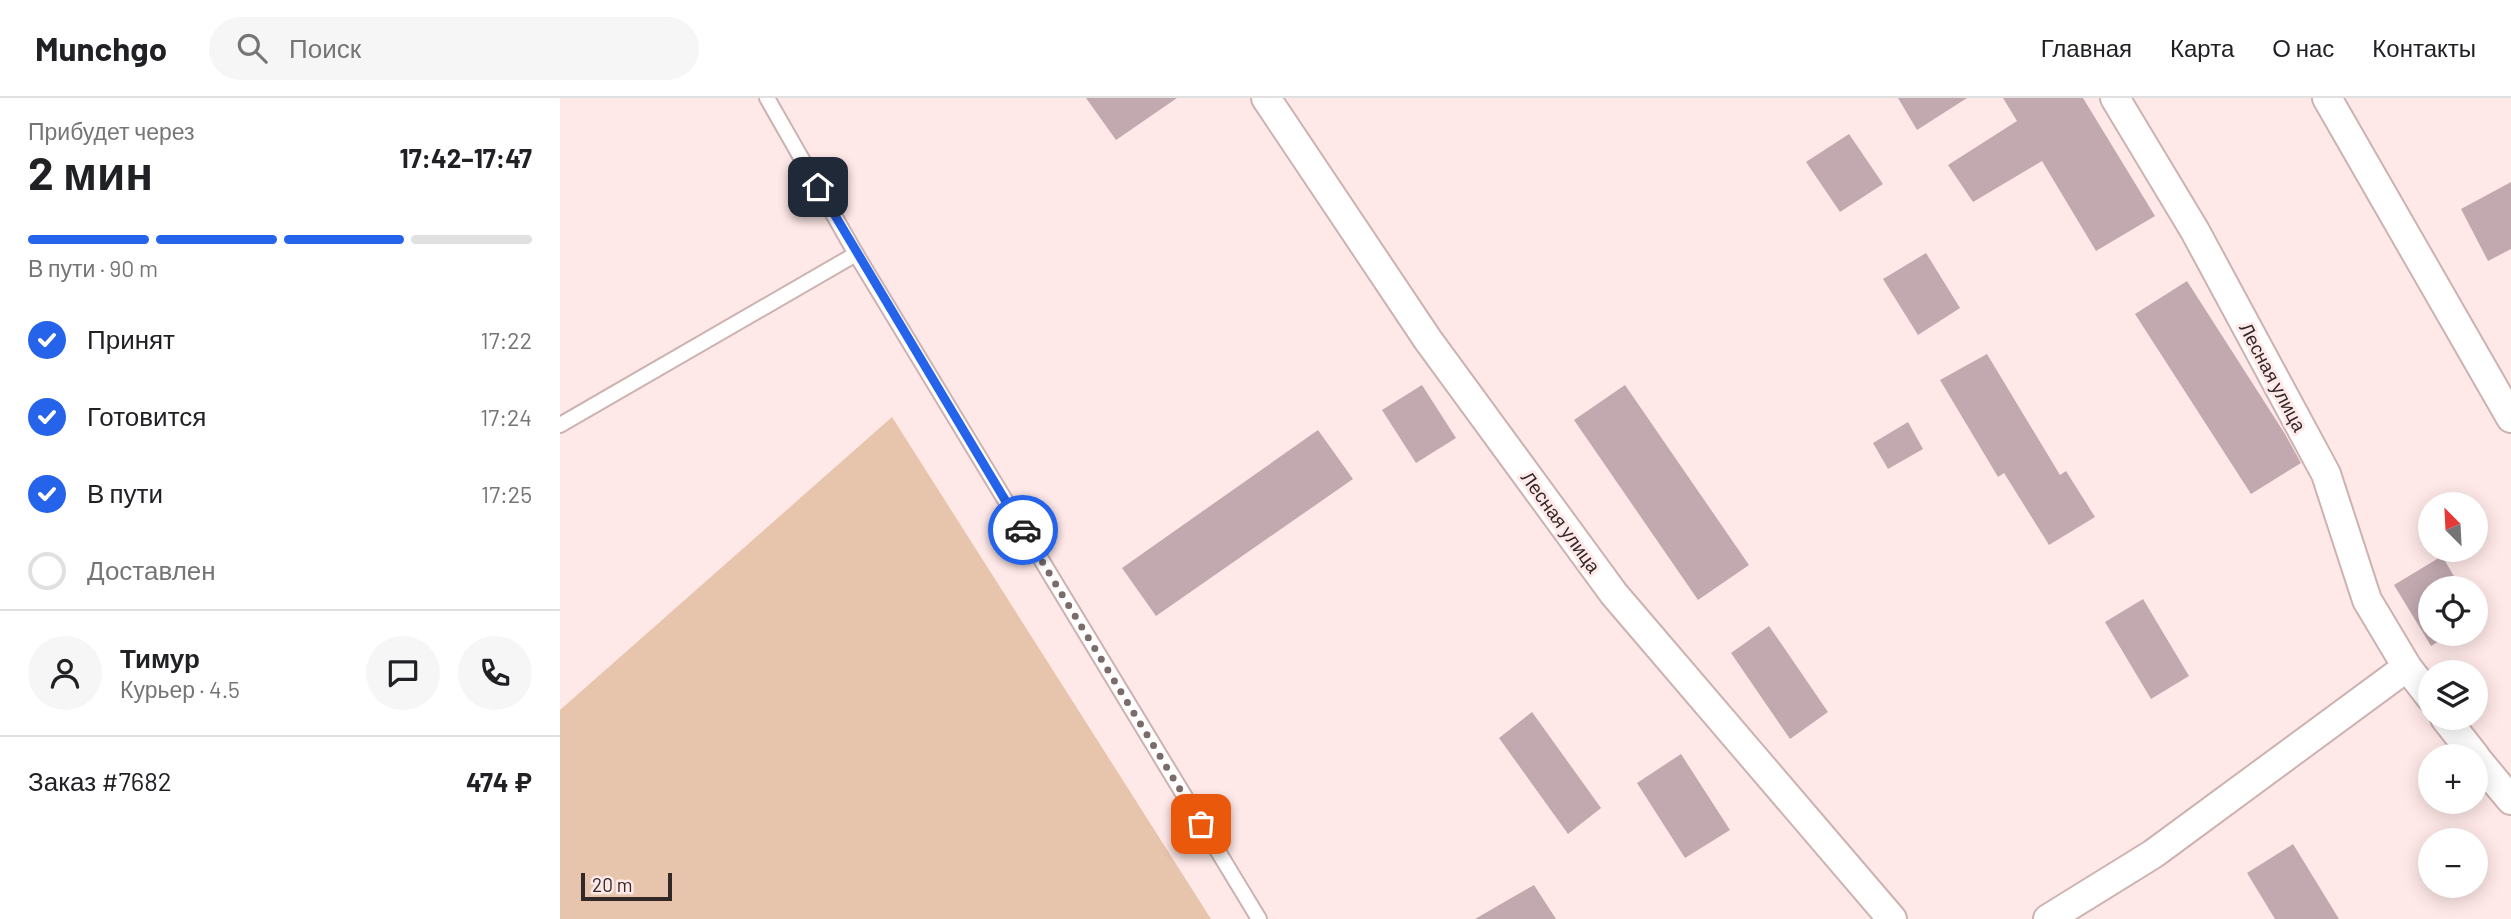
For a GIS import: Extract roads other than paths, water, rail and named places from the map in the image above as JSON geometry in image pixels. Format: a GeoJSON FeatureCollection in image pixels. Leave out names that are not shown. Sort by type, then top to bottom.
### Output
{"type":"FeatureCollection","features":[{"type":"Feature","properties":{"kind":"street","name":"Лесная улица"},"geometry":{"type":"LineString","coordinates":[[1266,98],[1428,340],[1614,594],[1892,919]]}},
{"type":"Feature","properties":{"kind":"street","name":"Лесная улица"},"geometry":{"type":"LineString","coordinates":[[2115,98],[2195,232],[2326,474],[2367,600],[2418,681]]}},
{"type":"Feature","properties":{"kind":"street"},"geometry":{"type":"LineString","coordinates":[[2327,98],[2511,418]]}},
{"type":"Feature","properties":{"kind":"street"},"geometry":{"type":"LineString","coordinates":[[2048,919],[2153,854],[2407,667]]}},
{"type":"Feature","properties":{"kind":"street"},"geometry":{"type":"LineString","coordinates":[[2455,730],[2466,744]]}},
{"type":"Feature","properties":{"kind":"street"},"geometry":{"type":"LineString","coordinates":[[2488,772],[2511,800]]}},
{"type":"Feature","properties":{"kind":"lane"},"geometry":{"type":"LineString","coordinates":[[768,98],[856,254],[1259,919]]}},
{"type":"Feature","properties":{"kind":"lane"},"geometry":{"type":"LineString","coordinates":[[560,425],[856,254]]}}]}
